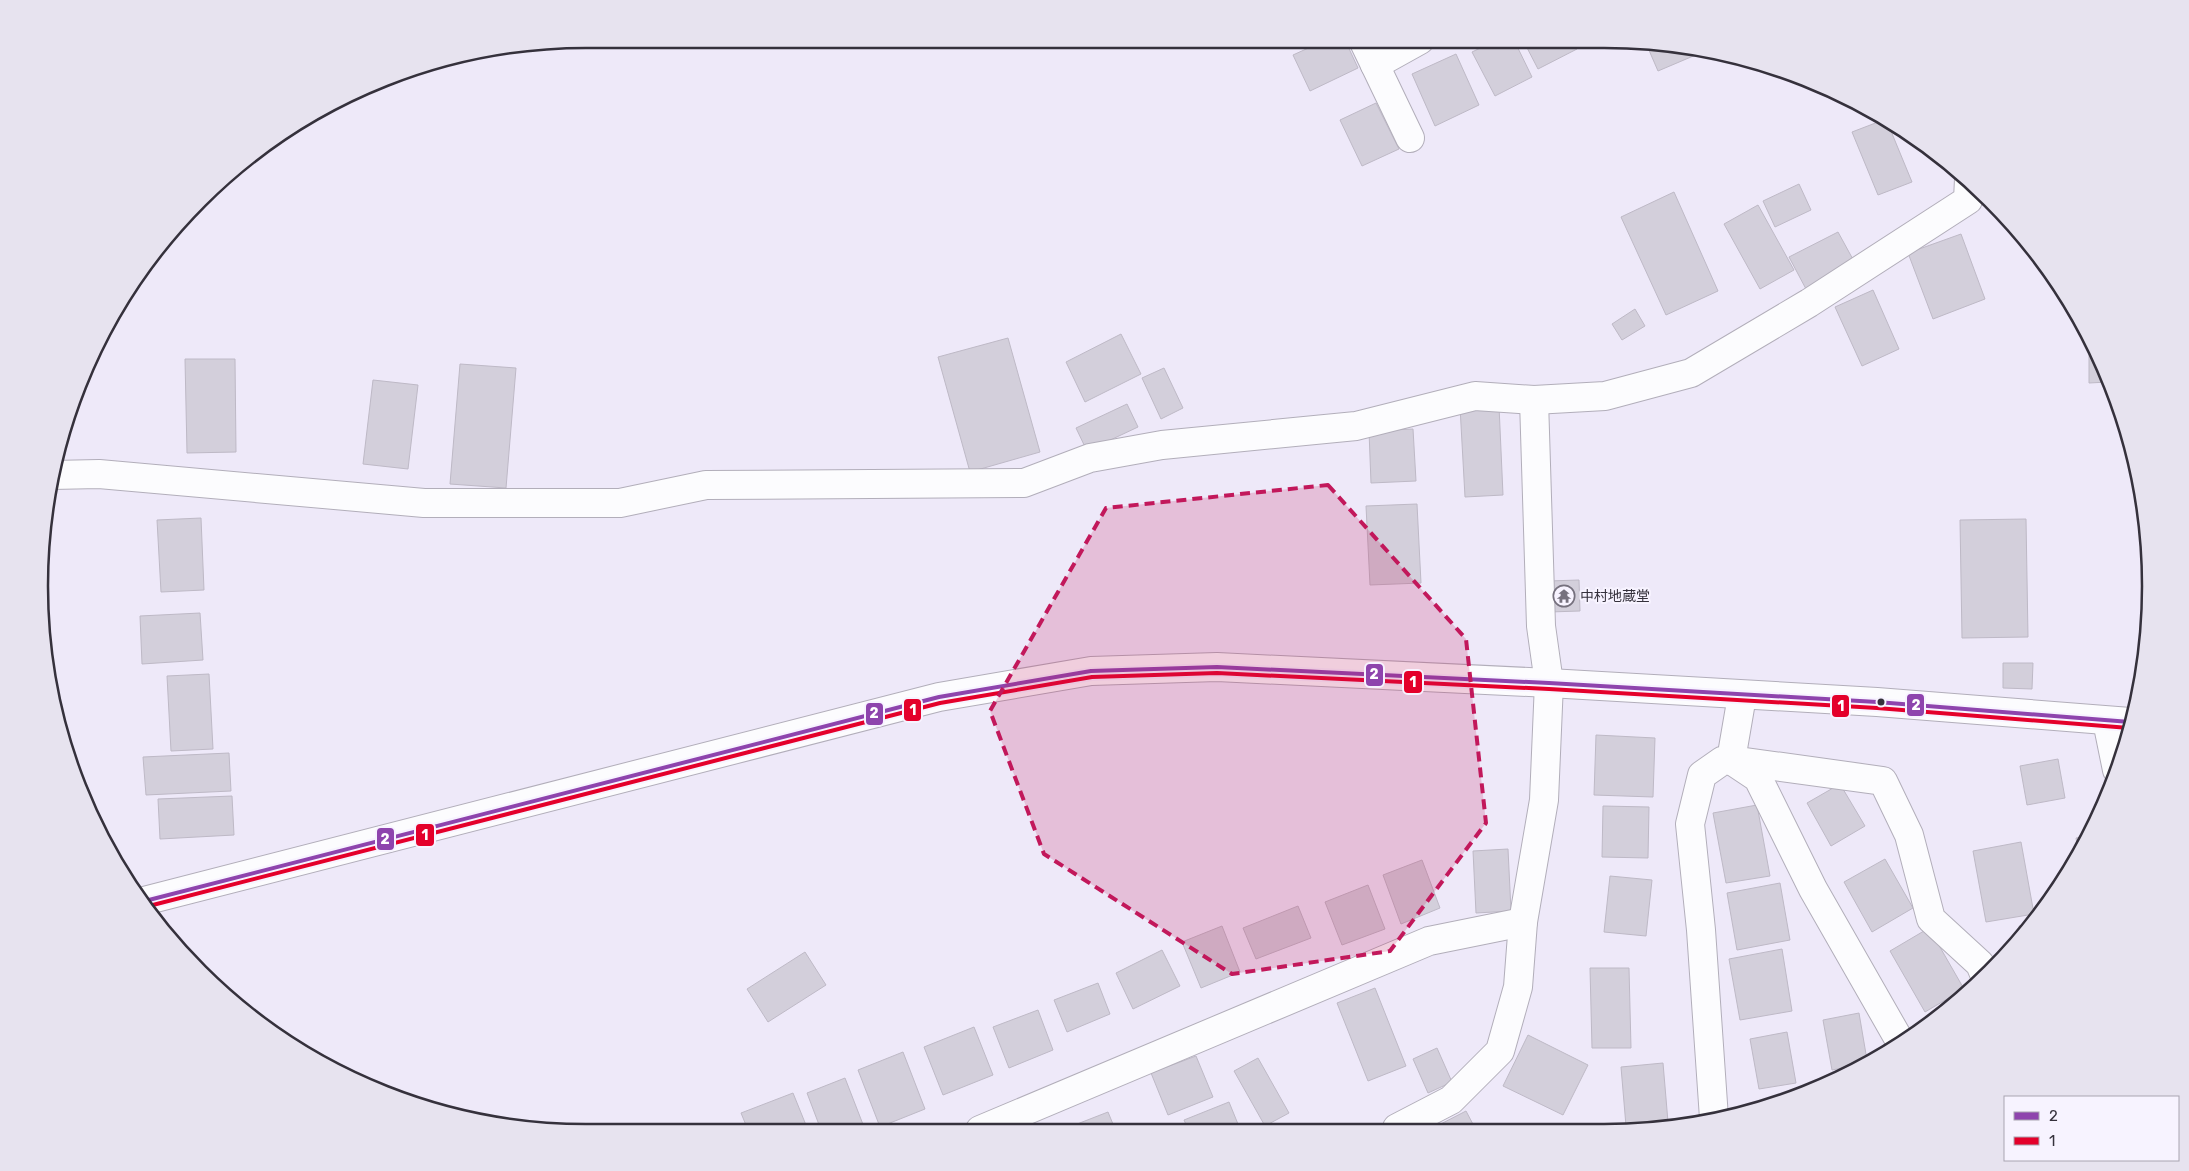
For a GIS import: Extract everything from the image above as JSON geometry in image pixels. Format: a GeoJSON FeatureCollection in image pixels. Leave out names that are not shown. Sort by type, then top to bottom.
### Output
{"type":"FeatureCollection","features":[{"type":"Feature","properties":{"kind":"street"},"geometry":{"type":"LineString","coordinates":[[1367,48],[1410,138]]}},
{"type":"Feature","properties":{"kind":"street"},"geometry":{"type":"LineString","coordinates":[[1375,65],[1406,48]]}},
{"type":"Feature","properties":{"kind":"street"},"geometry":{"type":"LineString","coordinates":[[59,475],[99,474],[424,503],[620,503],[706,485],[1024,482],[1090,458],[1162,445],[1356,426],[1475,396],[1534,400],[1605,396],[1691,373],[1809,303],[1968,200],[1968,191]]}},
{"type":"Feature","properties":{"kind":"street"},"geometry":{"type":"LineString","coordinates":[[1405,1124],[1450,1100],[1500,1051],[1518,986],[1523,922],[1544,800],[1550,682],[1541,626],[1534,400]]}},
{"type":"Feature","properties":{"kind":"street"},"geometry":{"type":"LineString","coordinates":[[149,900],[939,697],[1091,671],[1217,667],[1550,682],[1742,696],[1877,702],[2118,722],[2118,743]]}},
{"type":"Feature","properties":{"kind":"street"},"geometry":{"type":"LineString","coordinates":[[1731,760],[1742,696]]}},
{"type":"Feature","properties":{"kind":"street"},"geometry":{"type":"LineString","coordinates":[[1731,760],[1758,778],[1813,889],[1897,1036]]}},
{"type":"Feature","properties":{"kind":"street"},"geometry":{"type":"LineString","coordinates":[[1714,1112],[1701,930],[1690,824],[1702,775],[1722,761],[1731,760],[1883,781],[1909,834],[1931,919],[1980,964],[1982,968]]}},
{"type":"Feature","properties":{"kind":"street"},"geometry":{"type":"LineString","coordinates":[[994,1124],[1429,941],[1523,922]]}},
{"type":"Feature","properties":{"kind":"highlighted area"},"geometry":{"type":"Polygon","coordinates":[[[1328,485],[1466,639],[1486,823],[1390,951],[1232,974],[1044,854],[990,711],[1106,508],[1328,485]]]}},
{"type":"Feature","properties":{"kind":"building"},"geometry":{"type":"Polygon","coordinates":[[[1308,48],[1349,48],[1358,68],[1310,91],[1293,55],[1308,48]]]}},
{"type":"Feature","properties":{"kind":"building"},"geometry":{"type":"Polygon","coordinates":[[[1480,48],[1518,48],[1532,77],[1495,96],[1472,52],[1480,48]]]}},
{"type":"Feature","properties":{"kind":"building"},"geometry":{"type":"Polygon","coordinates":[[[1527,48],[1577,49],[1538,69],[1527,48]]]}},
{"type":"Feature","properties":{"kind":"building"},"geometry":{"type":"Polygon","coordinates":[[[1649,50],[1694,56],[1658,71],[1649,50]]]}},
{"type":"Feature","properties":{"kind":"building"},"geometry":{"type":"Polygon","coordinates":[[[1456,54],[1479,105],[1435,126],[1412,74],[1456,54]]]}},
{"type":"Feature","properties":{"kind":"building"},"geometry":{"type":"Polygon","coordinates":[[[1376,103],[1399,149],[1362,166],[1340,120],[1376,103]]]}},
{"type":"Feature","properties":{"kind":"building"},"geometry":{"type":"Polygon","coordinates":[[[1877,122],[1891,131],[1912,182],[1878,195],[1852,132],[1877,122]]]}},
{"type":"Feature","properties":{"kind":"building"},"geometry":{"type":"Polygon","coordinates":[[[1799,184],[1811,210],[1775,227],[1763,201],[1799,184]]]}},
{"type":"Feature","properties":{"kind":"building"},"geometry":{"type":"Polygon","coordinates":[[[1674,192],[1718,291],[1666,315],[1621,217],[1674,192]]]}},
{"type":"Feature","properties":{"kind":"building"},"geometry":{"type":"Polygon","coordinates":[[[1758,205],[1794,270],[1760,289],[1724,224],[1758,205]]]}},
{"type":"Feature","properties":{"kind":"building"},"geometry":{"type":"Polygon","coordinates":[[[1838,232],[1855,263],[1806,289],[1789,257],[1838,232]]]}},
{"type":"Feature","properties":{"kind":"building"},"geometry":{"type":"Polygon","coordinates":[[[1961,234],[1985,299],[1933,319],[1908,253],[1961,234]]]}},
{"type":"Feature","properties":{"kind":"building"},"geometry":{"type":"Polygon","coordinates":[[[1873,290],[1899,349],[1862,366],[1835,307],[1873,290]]]}},
{"type":"Feature","properties":{"kind":"building"},"geometry":{"type":"Polygon","coordinates":[[[1635,309],[1645,326],[1622,340],[1612,324],[1635,309]]]}},
{"type":"Feature","properties":{"kind":"building"},"geometry":{"type":"Polygon","coordinates":[[[1121,334],[1141,374],[1085,402],[1066,362],[1121,334]]]}},
{"type":"Feature","properties":{"kind":"building"},"geometry":{"type":"Polygon","coordinates":[[[1008,338],[1040,452],[970,472],[938,357],[1008,338]]]}},
{"type":"Feature","properties":{"kind":"building"},"geometry":{"type":"Polygon","coordinates":[[[2089,354],[2102,382],[2089,383],[2089,354]]]}},
{"type":"Feature","properties":{"kind":"building"},"geometry":{"type":"Polygon","coordinates":[[[185,359],[235,359],[236,452],[187,453],[185,359]]]}},
{"type":"Feature","properties":{"kind":"building"},"geometry":{"type":"Polygon","coordinates":[[[460,364],[516,368],[506,488],[450,484],[460,364]]]}},
{"type":"Feature","properties":{"kind":"building"},"geometry":{"type":"Polygon","coordinates":[[[1164,368],[1183,408],[1161,419],[1142,378],[1164,368]]]}},
{"type":"Feature","properties":{"kind":"building"},"geometry":{"type":"Polygon","coordinates":[[[373,380],[418,385],[408,469],[363,464],[373,380]]]}},
{"type":"Feature","properties":{"kind":"building"},"geometry":{"type":"Polygon","coordinates":[[[1127,404],[1138,427],[1087,451],[1076,428],[1127,404]]]}},
{"type":"Feature","properties":{"kind":"building"},"geometry":{"type":"Polygon","coordinates":[[[1499,406],[1503,495],[1465,497],[1460,407],[1499,406]]]}},
{"type":"Feature","properties":{"kind":"building"},"geometry":{"type":"Polygon","coordinates":[[[1413,429],[1416,481],[1371,483],[1369,431],[1413,429]]]}},
{"type":"Feature","properties":{"kind":"building"},"geometry":{"type":"Polygon","coordinates":[[[1417,504],[1421,583],[1370,585],[1366,506],[1417,504]]]}},
{"type":"Feature","properties":{"kind":"building"},"geometry":{"type":"Polygon","coordinates":[[[201,518],[204,590],[161,592],[157,520],[201,518]]]}},
{"type":"Feature","properties":{"kind":"building"},"geometry":{"type":"Polygon","coordinates":[[[2026,519],[2028,637],[1962,638],[1960,520],[2026,519]]]}},
{"type":"Feature","properties":{"kind":"building","name":"中村地蔵堂"},"geometry":{"type":"Polygon","coordinates":[[[1579,580],[1580,611],[1549,612],[1548,581],[1579,580]]]}},
{"type":"Feature","properties":{"kind":"building"},"geometry":{"type":"Polygon","coordinates":[[[200,613],[203,660],[142,664],[140,616],[200,613]]]}},
{"type":"Feature","properties":{"kind":"building"},"geometry":{"type":"Polygon","coordinates":[[[2003,663],[2033,663],[2032,689],[2003,688],[2003,663]]]}},
{"type":"Feature","properties":{"kind":"building"},"geometry":{"type":"Polygon","coordinates":[[[209,674],[213,749],[171,751],[167,676],[209,674]]]}},
{"type":"Feature","properties":{"kind":"building"},"geometry":{"type":"Polygon","coordinates":[[[1596,735],[1655,738],[1653,797],[1594,795],[1596,735]]]}},
{"type":"Feature","properties":{"kind":"building"},"geometry":{"type":"Polygon","coordinates":[[[229,753],[231,791],[146,795],[143,757],[229,753]]]}},
{"type":"Feature","properties":{"kind":"building"},"geometry":{"type":"Polygon","coordinates":[[[2058,759],[2065,798],[2027,805],[2020,766],[2058,759]]]}},
{"type":"Feature","properties":{"kind":"building"},"geometry":{"type":"Polygon","coordinates":[[[1840,784],[1865,826],[1831,846],[1807,803],[1840,784]]]}},
{"type":"Feature","properties":{"kind":"building"},"geometry":{"type":"Polygon","coordinates":[[[232,796],[234,835],[160,839],[158,799],[232,796]]]}},
{"type":"Feature","properties":{"kind":"building"},"geometry":{"type":"Polygon","coordinates":[[[1757,805],[1770,876],[1726,883],[1713,813],[1757,805]]]}},
{"type":"Feature","properties":{"kind":"building"},"geometry":{"type":"Polygon","coordinates":[[[1603,806],[1649,807],[1648,858],[1602,857],[1603,806]]]}},
{"type":"Feature","properties":{"kind":"building"},"geometry":{"type":"Polygon","coordinates":[[[2021,842],[2033,909],[2028,915],[1986,922],[1973,851],[2021,842]]]}},
{"type":"Feature","properties":{"kind":"building"},"geometry":{"type":"Polygon","coordinates":[[[1508,849],[1511,911],[1476,913],[1473,851],[1508,849]]]}},
{"type":"Feature","properties":{"kind":"building"},"geometry":{"type":"Polygon","coordinates":[[[1885,859],[1913,908],[1872,932],[1844,882],[1885,859]]]}},
{"type":"Feature","properties":{"kind":"building"},"geometry":{"type":"Polygon","coordinates":[[[1422,860],[1440,908],[1401,924],[1383,875],[1422,860]]]}},
{"type":"Feature","properties":{"kind":"building"},"geometry":{"type":"Polygon","coordinates":[[[1610,876],[1652,880],[1646,936],[1604,932],[1610,876]]]}},
{"type":"Feature","properties":{"kind":"building"},"geometry":{"type":"Polygon","coordinates":[[[1780,883],[1790,940],[1737,950],[1727,893],[1780,883]]]}},
{"type":"Feature","properties":{"kind":"building"},"geometry":{"type":"Polygon","coordinates":[[[1368,885],[1385,929],[1342,945],[1325,902],[1368,885]]]}},
{"type":"Feature","properties":{"kind":"building"},"geometry":{"type":"Polygon","coordinates":[[[1298,906],[1311,938],[1256,959],[1243,928],[1298,906]]]}},
{"type":"Feature","properties":{"kind":"building"},"geometry":{"type":"Polygon","coordinates":[[[1222,926],[1240,972],[1201,988],[1182,942],[1222,926]]]}},
{"type":"Feature","properties":{"kind":"building"},"geometry":{"type":"Polygon","coordinates":[[[1929,928],[1962,986],[1947,999],[1925,1012],[1890,951],[1929,928]]]}},
{"type":"Feature","properties":{"kind":"building"},"geometry":{"type":"Polygon","coordinates":[[[1782,949],[1792,1011],[1740,1020],[1729,959],[1782,949]]]}},
{"type":"Feature","properties":{"kind":"building"},"geometry":{"type":"Polygon","coordinates":[[[1162,950],[1180,986],[1133,1009],[1116,973],[1162,950]]]}},
{"type":"Feature","properties":{"kind":"building"},"geometry":{"type":"Polygon","coordinates":[[[805,952],[826,985],[768,1022],[747,989],[805,952]]]}},
{"type":"Feature","properties":{"kind":"building"},"geometry":{"type":"Polygon","coordinates":[[[1590,968],[1629,968],[1631,1048],[1592,1048],[1590,968]]]}},
{"type":"Feature","properties":{"kind":"building"},"geometry":{"type":"Polygon","coordinates":[[[1098,983],[1110,1014],[1067,1032],[1054,1000],[1098,983]]]}},
{"type":"Feature","properties":{"kind":"building"},"geometry":{"type":"Polygon","coordinates":[[[1375,988],[1406,1066],[1368,1081],[1337,1003],[1375,988]]]}},
{"type":"Feature","properties":{"kind":"building"},"geometry":{"type":"Polygon","coordinates":[[[1038,1010],[1053,1050],[1009,1068],[993,1027],[1038,1010]]]}},
{"type":"Feature","properties":{"kind":"building"},"geometry":{"type":"Polygon","coordinates":[[[1859,1013],[1866,1054],[1840,1068],[1832,1070],[1823,1020],[1859,1013]]]}},
{"type":"Feature","properties":{"kind":"building"},"geometry":{"type":"Polygon","coordinates":[[[974,1027],[993,1075],[943,1095],[924,1047],[974,1027]]]}},
{"type":"Feature","properties":{"kind":"building"},"geometry":{"type":"Polygon","coordinates":[[[1787,1032],[1796,1083],[1759,1089],[1750,1039],[1787,1032]]]}},
{"type":"Feature","properties":{"kind":"building"},"geometry":{"type":"Polygon","coordinates":[[[1528,1035],[1588,1065],[1563,1115],[1503,1086],[1528,1035]]]}},
{"type":"Feature","properties":{"kind":"building"},"geometry":{"type":"Polygon","coordinates":[[[1437,1048],[1452,1082],[1428,1093],[1413,1059],[1437,1048]]]}},
{"type":"Feature","properties":{"kind":"building"},"geometry":{"type":"Polygon","coordinates":[[[903,1052],[925,1109],[888,1124],[879,1124],[858,1070],[903,1052]]]}},
{"type":"Feature","properties":{"kind":"building"},"geometry":{"type":"Polygon","coordinates":[[[1196,1056],[1213,1097],[1168,1115],[1151,1073],[1196,1056]]]}},
{"type":"Feature","properties":{"kind":"building"},"geometry":{"type":"Polygon","coordinates":[[[1258,1058],[1289,1113],[1269,1124],[1264,1124],[1234,1071],[1258,1058]]]}},
{"type":"Feature","properties":{"kind":"building"},"geometry":{"type":"Polygon","coordinates":[[[1663,1063],[1668,1120],[1626,1123],[1621,1067],[1663,1063]]]}},
{"type":"Feature","properties":{"kind":"building"},"geometry":{"type":"Polygon","coordinates":[[[845,1078],[863,1124],[819,1124],[807,1093],[845,1078]]]}},
{"type":"Feature","properties":{"kind":"building"},"geometry":{"type":"Polygon","coordinates":[[[793,1093],[806,1124],[746,1124],[741,1113],[793,1093]]]}},
{"type":"Feature","properties":{"kind":"building"},"geometry":{"type":"Polygon","coordinates":[[[1229,1102],[1238,1124],[1186,1124],[1184,1120],[1229,1102]]]}},
{"type":"Feature","properties":{"kind":"building"},"geometry":{"type":"Polygon","coordinates":[[[1466,1111],[1473,1124],[1441,1124],[1466,1111]]]}},
{"type":"Feature","properties":{"kind":"building"},"geometry":{"type":"Polygon","coordinates":[[[1108,1112],[1113,1124],[1077,1124],[1108,1112]]]}},
{"type":"Feature","properties":{"kind":"transit line","name":"2"},"geometry":{"type":"LineString","coordinates":[[149,900],[939,697],[1091,671],[1217,667],[1549,683],[1877,702],[2124,722]]}},
{"type":"Feature","properties":{"kind":"transit line","name":"1"},"geometry":{"type":"LineString","coordinates":[[153,905],[940,703],[1092,677],[1217,673],[1549,689],[1877,708],[2122,727]]}},
{"type":"Feature","properties":{"kind":"place","name":"中村地蔵堂"},"geometry":{"type":"Point","coordinates":[1564,596]}}]}
